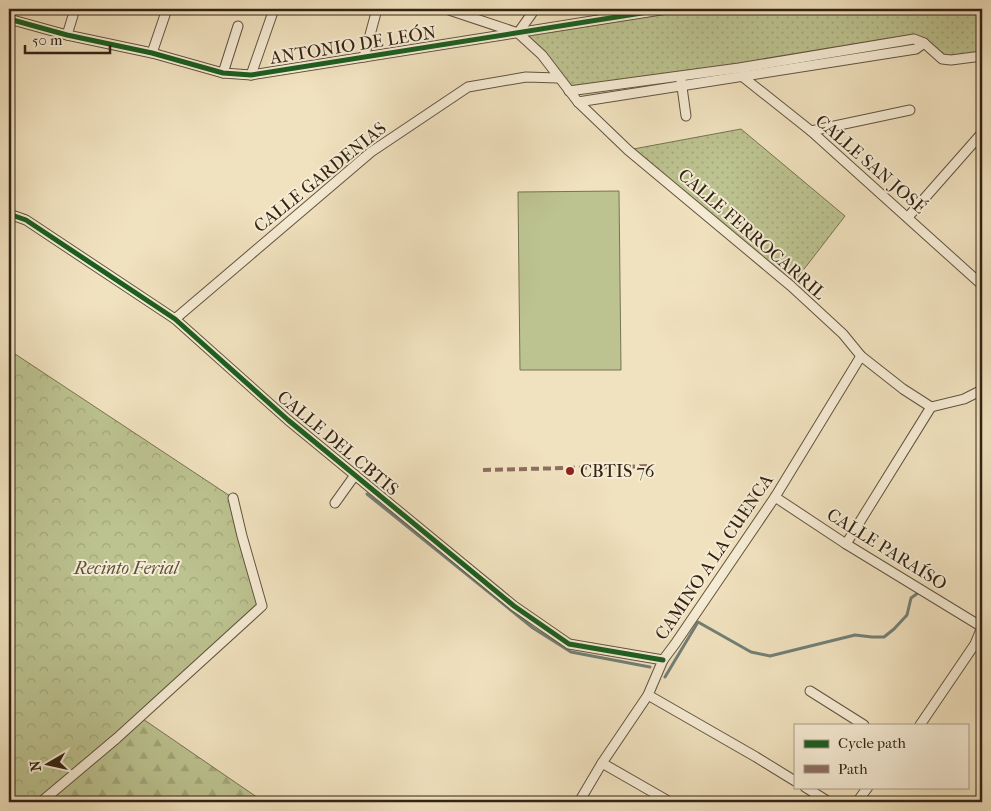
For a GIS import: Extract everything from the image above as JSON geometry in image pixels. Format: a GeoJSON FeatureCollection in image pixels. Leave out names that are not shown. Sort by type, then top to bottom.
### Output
{"type":"FeatureCollection","features":[{"type":"Feature","properties":{"kind":"street"},"geometry":{"type":"LineString","coordinates":[[67,35],[76,9]]}},
{"type":"Feature","properties":{"kind":"street"},"geometry":{"type":"LineString","coordinates":[[152,53],[167,9]]}},
{"type":"Feature","properties":{"kind":"street"},"geometry":{"type":"LineString","coordinates":[[251,75],[274,9]]}},
{"type":"Feature","properties":{"kind":"street"},"geometry":{"type":"LineString","coordinates":[[364,57],[377,9]]}},
{"type":"Feature","properties":{"kind":"street"},"geometry":{"type":"LineString","coordinates":[[446,9],[518,33],[535,9]]}},
{"type":"Feature","properties":{"kind":"street","name":"ANTONIO DE LEÓN"},"geometry":{"type":"LineString","coordinates":[[9,19],[67,35],[152,53],[223,73],[251,75],[667,9]]}},
{"type":"Feature","properties":{"kind":"street"},"geometry":{"type":"LineString","coordinates":[[223,73],[238,26]]}},
{"type":"Feature","properties":{"kind":"street","name":"CALLE FERROCARRIL"},"geometry":{"type":"LineString","coordinates":[[518,33],[542,55],[578,102],[628,150],[791,286],[843,334],[861,356],[903,389],[931,407]]}},
{"type":"Feature","properties":{"kind":"street"},"geometry":{"type":"LineString","coordinates":[[569,91],[738,68],[914,39],[924,43],[942,59],[950,60],[982,56]]}},
{"type":"Feature","properties":{"kind":"street"},"geometry":{"type":"LineString","coordinates":[[578,102],[916,49],[924,43]]}},
{"type":"Feature","properties":{"kind":"street","name":"CALLE SAN JOSÉ"},"geometry":{"type":"LineString","coordinates":[[738,68],[743,77],[810,131],[982,285]]}},
{"type":"Feature","properties":{"kind":"street"},"geometry":{"type":"LineString","coordinates":[[680,75],[686,116]]}},
{"type":"Feature","properties":{"kind":"street","name":"CALLE GARDENIAS"},"geometry":{"type":"LineString","coordinates":[[175,319],[371,152],[468,87],[526,76],[558,78]]}},
{"type":"Feature","properties":{"kind":"street"},"geometry":{"type":"LineString","coordinates":[[810,131],[910,110]]}},
{"type":"Feature","properties":{"kind":"street"},"geometry":{"type":"LineString","coordinates":[[908,217],[982,133]]}},
{"type":"Feature","properties":{"kind":"street","name":"CALLE DEL CBTIS"},"geometry":{"type":"LineString","coordinates":[[9,214],[26,220],[175,319],[281,414],[514,606],[569,644],[663,660]]}},
{"type":"Feature","properties":{"kind":"street","name":"CAMINO A LA CUENCA"},"geometry":{"type":"LineString","coordinates":[[579,802],[602,763],[648,695],[663,660],[775,497],[861,356]]}},
{"type":"Feature","properties":{"kind":"street"},"geometry":{"type":"LineString","coordinates":[[846,544],[931,407],[964,399],[982,390]]}},
{"type":"Feature","properties":{"kind":"street"},"geometry":{"type":"LineString","coordinates":[[335,503],[355,474]]}},
{"type":"Feature","properties":{"kind":"street","name":"CALLE PARAÍSO"},"geometry":{"type":"LineString","coordinates":[[775,497],[846,544],[982,627]]}},
{"type":"Feature","properties":{"kind":"street"},"geometry":{"type":"LineString","coordinates":[[41,802],[117,738],[262,606],[233,498]]}},
{"type":"Feature","properties":{"kind":"street"},"geometry":{"type":"LineString","coordinates":[[921,724],[975,644],[982,627]]}},
{"type":"Feature","properties":{"kind":"street"},"geometry":{"type":"LineString","coordinates":[[810,691],[862,724]]}},
{"type":"Feature","properties":{"kind":"street"},"geometry":{"type":"LineString","coordinates":[[648,695],[794,780]]}},
{"type":"Feature","properties":{"kind":"street"},"geometry":{"type":"LineString","coordinates":[[602,763],[670,802]]}},
{"type":"Feature","properties":{"kind":"street"},"geometry":{"type":"LineString","coordinates":[[807,788],[829,802]]}},
{"type":"Feature","properties":{"kind":"street"},"geometry":{"type":"LineString","coordinates":[[857,802],[867,788]]}},
{"type":"Feature","properties":{"kind":"green space"},"geometry":{"type":"Polygon","coordinates":[[[667,9],[982,9],[982,56],[951,60],[924,43],[916,49],[682,86],[680,76],[569,91],[518,33],[667,9]]]}},
{"type":"Feature","properties":{"kind":"green space"},"geometry":{"type":"Polygon","coordinates":[[[741,129],[845,216],[791,286],[628,150],[741,129]]]}},
{"type":"Feature","properties":{"kind":"green space"},"geometry":{"type":"Polygon","coordinates":[[[619,191],[621,370],[520,370],[518,192],[619,191]]]}},
{"type":"Feature","properties":{"kind":"green space","name":"Recinto Ferial"},"geometry":{"type":"Polygon","coordinates":[[[9,350],[233,498],[262,606],[39,802],[9,802],[9,350]]]}},
{"type":"Feature","properties":{"kind":"green space"},"geometry":{"type":"Polygon","coordinates":[[[140,717],[264,802],[41,802],[140,717]]]}},
{"type":"Feature","properties":{"kind":"waterway"},"geometry":{"type":"LineString","coordinates":[[367,494],[533,628],[571,652],[650,667]]}},
{"type":"Feature","properties":{"kind":"waterway"},"geometry":{"type":"LineString","coordinates":[[665,677],[698,622],[751,652],[770,656],[855,635],[884,637],[907,615],[911,598],[918,593]]}},
{"type":"Feature","properties":{"kind":"marked path"},"geometry":{"type":"LineString","coordinates":[[483,470],[651,466]]}},
{"type":"Feature","properties":{"kind":"cycle path"},"geometry":{"type":"LineString","coordinates":[[9,19],[67,35],[152,53],[223,73],[251,75],[667,9]]}},
{"type":"Feature","properties":{"kind":"cycle path"},"geometry":{"type":"LineString","coordinates":[[9,214],[26,220],[175,319],[288,420],[514,606],[569,644],[663,660]]}},
{"type":"Feature","properties":{"kind":"place","name":"CBTIS 76"},"geometry":{"type":"Point","coordinates":[570,471]}}]}
